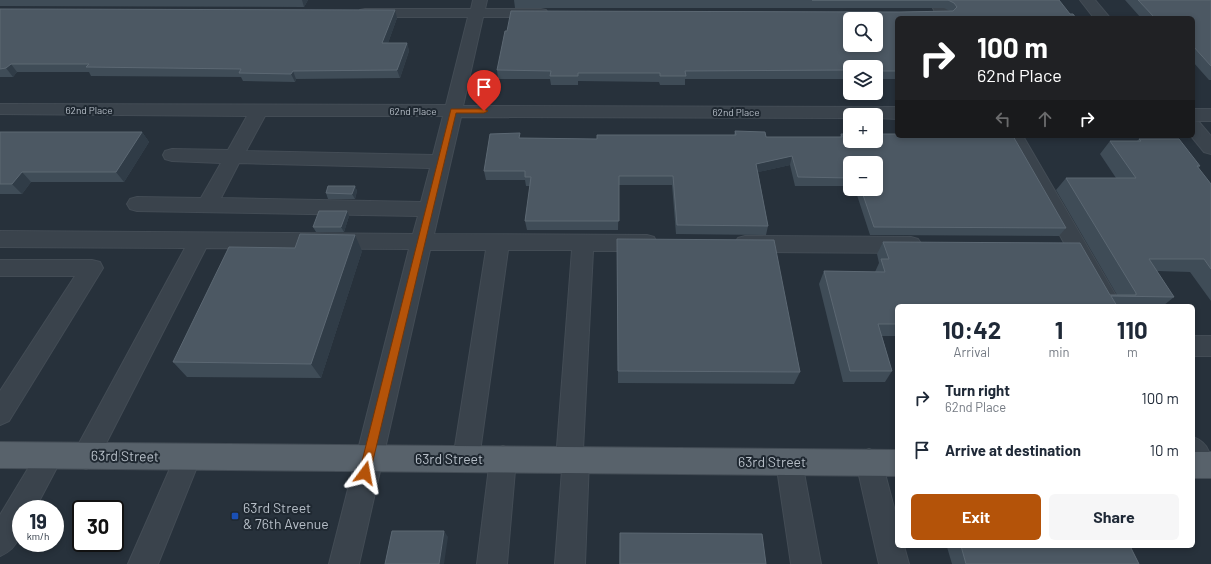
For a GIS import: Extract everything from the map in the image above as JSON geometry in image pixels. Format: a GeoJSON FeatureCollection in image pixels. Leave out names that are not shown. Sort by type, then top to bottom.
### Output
{"type":"FeatureCollection","features":[{"type":"Feature","properties":{"kind":"main road","name":"63rd Street"},"geometry":{"type":"LineString","coordinates":[[0,455],[895,462]]}},
{"type":"Feature","properties":{"kind":"street"},"geometry":{"type":"LineString","coordinates":[[936,0],[945,16]]}},
{"type":"Feature","properties":{"kind":"street"},"geometry":{"type":"LineString","coordinates":[[1087,0],[1100,16]]}},
{"type":"Feature","properties":{"kind":"street"},"geometry":{"type":"LineString","coordinates":[[348,13],[479,6],[553,13]]}},
{"type":"Feature","properties":{"kind":"street"},"geometry":{"type":"LineString","coordinates":[[344,564],[368,458],[479,6]]}},
{"type":"Feature","properties":{"kind":"street"},"geometry":{"type":"LineString","coordinates":[[928,15],[945,16]]}},
{"type":"Feature","properties":{"kind":"street","name":"62nd Place"},"geometry":{"type":"LineString","coordinates":[[0,109],[895,113]]}},
{"type":"Feature","properties":{"kind":"street"},"geometry":{"type":"LineString","coordinates":[[207,205],[259,110]]}},
{"type":"Feature","properties":{"kind":"street"},"geometry":{"type":"LineString","coordinates":[[1195,115],[1211,115]]}},
{"type":"Feature","properties":{"kind":"street"},"geometry":{"type":"LineString","coordinates":[[1195,128],[1211,148]]}},
{"type":"Feature","properties":{"kind":"street"},"geometry":{"type":"LineString","coordinates":[[1015,138],[1110,304]]}},
{"type":"Feature","properties":{"kind":"street"},"geometry":{"type":"LineString","coordinates":[[172,156],[441,162]]}},
{"type":"Feature","properties":{"kind":"street"},"geometry":{"type":"LineString","coordinates":[[137,204],[429,209]]}},
{"type":"Feature","properties":{"kind":"street"},"geometry":{"type":"LineString","coordinates":[[0,240],[662,244]]}},
{"type":"Feature","properties":{"kind":"street"},"geometry":{"type":"LineString","coordinates":[[86,456],[199,241]]}},
{"type":"Feature","properties":{"kind":"street"},"geometry":{"type":"LineString","coordinates":[[466,459],[498,243]]}},
{"type":"Feature","properties":{"kind":"street"},"geometry":{"type":"LineString","coordinates":[[570,564],[572,460],[583,243]]}},
{"type":"Feature","properties":{"kind":"street"},"geometry":{"type":"LineString","coordinates":[[726,244],[933,245]]}},
{"type":"Feature","properties":{"kind":"street"},"geometry":{"type":"LineString","coordinates":[[1053,246],[1076,246]]}},
{"type":"Feature","properties":{"kind":"street"},"geometry":{"type":"LineString","coordinates":[[0,268],[92,268],[0,413]]}},
{"type":"Feature","properties":{"kind":"street"},"geometry":{"type":"LineString","coordinates":[[1195,346],[1211,346]]}},
{"type":"Feature","properties":{"kind":"street"},"geometry":{"type":"LineString","coordinates":[[0,542],[50,456]]}},
{"type":"Feature","properties":{"kind":"street"},"geometry":{"type":"LineString","coordinates":[[143,564],[188,457]]}},
{"type":"Feature","properties":{"kind":"street"},"geometry":{"type":"LineString","coordinates":[[492,564],[503,459]]}},
{"type":"Feature","properties":{"kind":"street"},"geometry":{"type":"LineString","coordinates":[[789,462],[806,564]]}},
{"type":"Feature","properties":{"kind":"street"},"geometry":{"type":"LineString","coordinates":[[869,462],[894,564]]}},
{"type":"Feature","properties":{"kind":"building"},"geometry":{"type":"Polygon","coordinates":[[[948,0],[1059,0],[1070,14],[1073,14],[1074,16],[895,16],[895,71],[883,71],[883,60],[843,60],[843,70],[685,71],[686,76],[660,76],[660,73],[578,73],[578,76],[550,76],[551,71],[497,70],[505,31],[507,31],[511,11],[953,11],[957,7],[954,3],[948,0]]]}},
{"type":"Feature","properties":{"kind":"building"},"geometry":{"type":"Polygon","coordinates":[[[1138,0],[1211,0],[1211,66],[1195,48],[1195,16],[1153,16],[1138,0]]]}},
{"type":"Feature","properties":{"kind":"building"},"geometry":{"type":"Polygon","coordinates":[[[0,9],[395,10],[382,43],[407,43],[397,70],[293,71],[291,74],[239,73],[241,69],[86,67],[89,64],[11,64],[6,68],[0,69],[0,9]]]}},
{"type":"Feature","properties":{"kind":"building"},"geometry":{"type":"Polygon","coordinates":[[[735,131],[765,132],[766,137],[842,137],[841,134],[843,134],[843,148],[883,148],[883,134],[895,134],[895,138],[1014,138],[1066,228],[874,227],[863,196],[883,196],[883,156],[843,156],[843,178],[798,177],[792,156],[756,164],[768,226],[677,225],[673,176],[619,176],[619,221],[525,221],[531,177],[525,177],[525,171],[484,171],[490,134],[520,133],[519,138],[597,139],[597,135],[736,135],[735,131]]]}},
{"type":"Feature","properties":{"kind":"building"},"geometry":{"type":"Polygon","coordinates":[[[0,132],[142,132],[116,172],[22,172],[12,184],[0,184],[0,132]]]}},
{"type":"Feature","properties":{"kind":"building"},"geometry":{"type":"Polygon","coordinates":[[[1139,139],[1179,139],[1200,166],[1197,166],[1211,184],[1211,269],[1204,259],[1149,259],[1174,297],[1111,296],[1116,304],[895,304],[895,324],[878,324],[892,371],[850,371],[824,271],[885,272],[881,259],[889,259],[883,242],[1080,243],[1110,295],[1136,295],[1066,178],[1136,178],[1110,141],[1141,141],[1139,139]]]}},
{"type":"Feature","properties":{"kind":"building"},"geometry":{"type":"Polygon","coordinates":[[[328,186],[355,186],[352,194],[326,193],[328,186]]]}},
{"type":"Feature","properties":{"kind":"building"},"geometry":{"type":"Polygon","coordinates":[[[319,211],[347,211],[341,227],[313,227],[319,211]]]}},
{"type":"Feature","properties":{"kind":"building"},"geometry":{"type":"Polygon","coordinates":[[[300,234],[355,235],[311,364],[173,362],[229,247],[295,248],[300,234]]]}},
{"type":"Feature","properties":{"kind":"building"},"geometry":{"type":"Polygon","coordinates":[[[617,239],[774,240],[800,372],[618,371],[617,239]]]}},
{"type":"Feature","properties":{"kind":"building"},"geometry":{"type":"Polygon","coordinates":[[[392,531],[444,531],[439,564],[385,564],[392,531]]]}},
{"type":"Feature","properties":{"kind":"building"},"geometry":{"type":"Polygon","coordinates":[[[620,533],[762,534],[766,564],[620,564],[620,533]]]}},
{"type":"Feature","properties":{"kind":"building"},"geometry":{"type":"Polygon","coordinates":[[[962,548],[1131,548],[1139,564],[966,564],[962,548]]]}},
{"type":"Feature","properties":{"kind":"place","name":"63rd Street & 76th Avenue"},"geometry":{"type":"Point","coordinates":[235,516]}},
{"type":"Feature","properties":{"kind":"route"},"geometry":{"type":"LineString","coordinates":[[365,473],[453,111],[484,111]]}}]}
